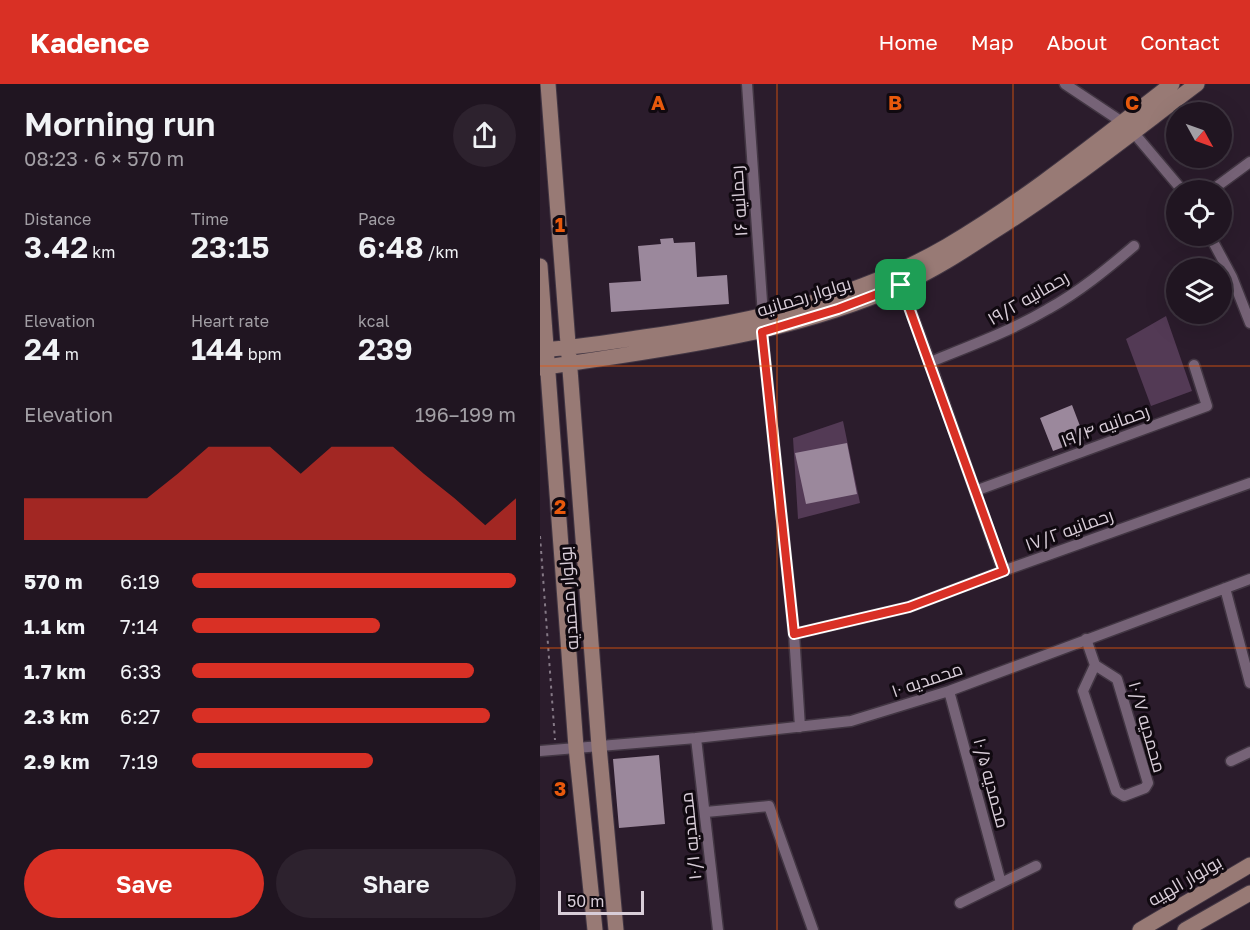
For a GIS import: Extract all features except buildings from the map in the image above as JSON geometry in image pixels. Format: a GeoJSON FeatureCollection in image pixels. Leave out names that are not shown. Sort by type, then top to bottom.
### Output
{"type":"FeatureCollection","features":[{"type":"Feature","properties":{"kind":"main road","name":"بولوار محمدیه"},"geometry":{"type":"LineString","coordinates":[[548,84],[570,346],[599,746],[616,930]]}},
{"type":"Feature","properties":{"kind":"main road","name":"بولوار رحمانیه"},"geometry":{"type":"LineString","coordinates":[[544,368],[838,309],[901,285],[953,258],[1037,204],[1127,127],[1172,84]]}},
{"type":"Feature","properties":{"kind":"main road","name":"بولوار رحمانیه"},"geometry":{"type":"LineString","coordinates":[[544,350],[715,327],[763,324],[806,304],[894,272],[946,246],[1127,127],[1197,84]]}},
{"type":"Feature","properties":{"kind":"main road","name":"بولوار محمدیه"},"geometry":{"type":"LineString","coordinates":[[540,266],[544,368],[576,747],[595,930]]}},
{"type":"Feature","properties":{"kind":"main road","name":"بولوار الهیه"},"geometry":{"type":"LineString","coordinates":[[1140,930],[1250,865]]}},
{"type":"Feature","properties":{"kind":"main road"},"geometry":{"type":"LineString","coordinates":[[1185,930],[1250,893]]}},
{"type":"Feature","properties":{"kind":"street","name":"رحمانیه ۱۶"},"geometry":{"type":"LineString","coordinates":[[747,84],[763,324],[794,634],[800,727]]}},
{"type":"Feature","properties":{"kind":"street"},"geometry":{"type":"LineString","coordinates":[[1065,84],[1127,127],[1173,180]]}},
{"type":"Feature","properties":{"kind":"street"},"geometry":{"type":"LineString","coordinates":[[1226,180],[1250,162]]}},
{"type":"Feature","properties":{"kind":"street","name":"رحمانیه ۱۹/۲"},"geometry":{"type":"LineString","coordinates":[[930,362],[995,336],[1048,309],[1106,270],[1134,246]]}},
{"type":"Feature","properties":{"kind":"street"},"geometry":{"type":"LineString","coordinates":[[1215,246],[1232,277],[1250,323]]}},
{"type":"Feature","properties":{"kind":"street"},"geometry":{"type":"LineString","coordinates":[[901,285],[1004,571]]}},
{"type":"Feature","properties":{"kind":"street","name":"رحمانیه ۱۹/۴"},"geometry":{"type":"LineString","coordinates":[[975,491],[1207,406],[1194,365]]}},
{"type":"Feature","properties":{"kind":"street","name":"رحمانیه ۱۷/۲"},"geometry":{"type":"LineString","coordinates":[[794,634],[909,607],[1250,483]]}},
{"type":"Feature","properties":{"kind":"street","name":"محمدیه ۱۰"},"geometry":{"type":"LineString","coordinates":[[540,751],[696,738],[851,721],[948,691],[1250,579]]}},
{"type":"Feature","properties":{"kind":"street"},"geometry":{"type":"LineString","coordinates":[[1225,588],[1250,683]]}},
{"type":"Feature","properties":{"kind":"street"},"geometry":{"type":"LineString","coordinates":[[1086,639],[1095,665]]}},
{"type":"Feature","properties":{"kind":"street","name":"محمدیه ۱۰/۷"},"geometry":{"type":"LineString","coordinates":[[1095,665],[1118,679],[1148,783],[1145,788],[1124,796],[1116,791],[1083,691],[1095,665]]}},
{"type":"Feature","properties":{"kind":"street","name":"محمدیه ۱۰/۵"},"geometry":{"type":"LineString","coordinates":[[948,691],[1002,883]]}},
{"type":"Feature","properties":{"kind":"street","name":"محمدیه ۱۰/۱"},"geometry":{"type":"LineString","coordinates":[[696,738],[718,930]]}},
{"type":"Feature","properties":{"kind":"street"},"geometry":{"type":"LineString","coordinates":[[1232,761],[1250,752]]}},
{"type":"Feature","properties":{"kind":"street"},"geometry":{"type":"LineString","coordinates":[[706,812],[769,806],[813,930]]}},
{"type":"Feature","properties":{"kind":"street"},"geometry":{"type":"LineString","coordinates":[[960,903],[1036,866]]}},
{"type":"Feature","properties":{"kind":"path"},"geometry":{"type":"LineString","coordinates":[[540,536],[556,749]]}},
{"type":"Feature","properties":{"kind":"shaded area"},"geometry":{"type":"Polygon","coordinates":[[[1166,316],[1166,324],[1169,324],[1192,391],[1151,406],[1126,339],[1166,316]]]}},
{"type":"Feature","properties":{"kind":"shaded area"},"geometry":{"type":"Polygon","coordinates":[[[843,421],[860,503],[798,519],[793,438],[843,421]]]}},
{"type":"Feature","properties":{"kind":"route"},"geometry":{"type":"LineString","coordinates":[[901,285],[1004,571],[909,607],[794,634],[762,332],[838,309],[901,285]]}}]}
